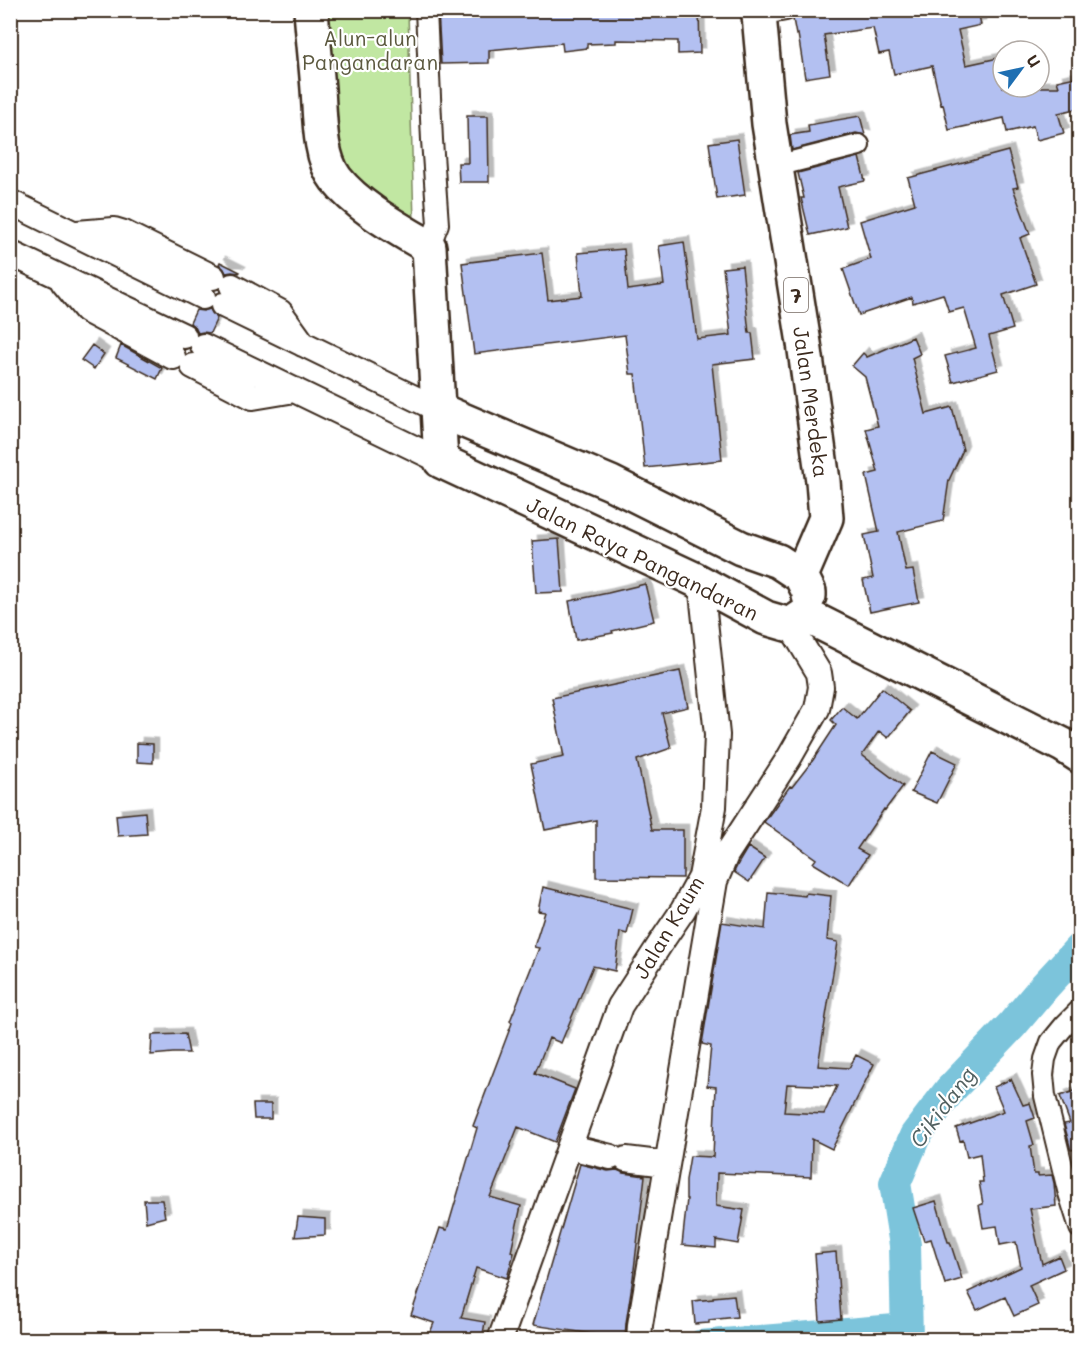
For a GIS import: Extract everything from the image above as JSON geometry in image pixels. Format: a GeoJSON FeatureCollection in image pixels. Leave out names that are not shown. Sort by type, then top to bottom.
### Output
{"type":"FeatureCollection","features":[{"type":"Feature","properties":{"kind":"highway"},"geometry":{"type":"LineString","coordinates":[[311,10],[321,127],[330,170],[350,194],[378,216],[429,247],[441,461]]}},
{"type":"Feature","properties":{"kind":"highway","name":"Jalan Merdeka"},"geometry":{"type":"LineString","coordinates":[[767,12],[769,124],[808,365],[823,481],[825,518],[801,576]]}},
{"type":"Feature","properties":{"kind":"highway"},"geometry":{"type":"LineString","coordinates":[[439,411],[611,483],[741,548],[778,561],[801,576],[810,592],[809,603],[797,620]]}},
{"type":"Feature","properties":{"kind":"highway","name":"Jalan Raya Pangandaran"},"geometry":{"type":"LineString","coordinates":[[441,461],[701,583],[766,618],[797,620],[1063,745],[1080,756]]}},
{"type":"Feature","properties":{"kind":"street"},"geometry":{"type":"LineString","coordinates":[[426,10],[438,224],[429,247]]}},
{"type":"Feature","properties":{"kind":"street"},"geometry":{"type":"LineString","coordinates":[[776,166],[859,145]]}},
{"type":"Feature","properties":{"kind":"street"},"geometry":{"type":"LineString","coordinates":[[10,202],[75,233],[114,230],[124,233],[218,291],[276,308],[304,346],[439,411]]}},
{"type":"Feature","properties":{"kind":"street","name":"Jalan Raya Pangandaran"},"geometry":{"type":"LineString","coordinates":[[10,253],[57,275],[86,310],[188,351],[254,397],[295,390],[441,461]]}},
{"type":"Feature","properties":{"kind":"street","name":"Jalan Kaum"},"geometry":{"type":"LineString","coordinates":[[500,1340],[620,1006],[683,910],[701,877],[714,807],[717,735],[701,583]]}},
{"type":"Feature","properties":{"kind":"street","name":"Jalan Kaum"},"geometry":{"type":"LineString","coordinates":[[639,1340],[715,881],[726,855],[818,709],[821,687],[819,674],[797,620]]}},
{"type":"Feature","properties":{"kind":"street"},"geometry":{"type":"LineString","coordinates":[[1080,1010],[1051,1042],[1045,1059],[1043,1075],[1045,1096],[1068,1190],[1080,1228]]}},
{"type":"Feature","properties":{"kind":"street"},"geometry":{"type":"LineString","coordinates":[[570,1147],[618,1158],[667,1164]]}},
{"type":"Feature","properties":{"kind":"green space","name":"Alun-alun Pangandaran"},"geometry":{"type":"Polygon","coordinates":[[[328,11],[408,11],[414,223],[353,181],[341,152],[328,11]]]}},
{"type":"Feature","properties":{"kind":"building"},"geometry":{"type":"Polygon","coordinates":[[[438,10],[699,10],[700,53],[678,54],[678,41],[616,40],[616,43],[587,44],[587,48],[563,51],[562,43],[489,50],[489,63],[441,64],[438,10]]]}},
{"type":"Feature","properties":{"kind":"building"},"geometry":{"type":"Polygon","coordinates":[[[844,10],[978,10],[981,25],[958,30],[966,65],[991,60],[991,99],[1051,99],[1051,87],[1059,87],[1057,81],[1080,76],[1080,108],[1058,113],[1064,133],[1037,140],[1033,126],[1007,132],[1004,118],[949,130],[932,66],[894,74],[889,52],[879,54],[873,28],[824,35],[830,74],[805,78],[798,34],[796,35],[793,19],[796,16],[844,10]]]}},
{"type":"Feature","properties":{"kind":"building"},"geometry":{"type":"Polygon","coordinates":[[[467,116],[488,116],[489,182],[459,182],[458,163],[468,163],[467,116]]]}},
{"type":"Feature","properties":{"kind":"building"},"geometry":{"type":"Polygon","coordinates":[[[860,116],[865,135],[856,133],[792,150],[790,135],[809,132],[808,125],[860,116]]]}},
{"type":"Feature","properties":{"kind":"building"},"geometry":{"type":"Polygon","coordinates":[[[737,139],[745,195],[717,199],[709,143],[737,139]]]}},
{"type":"Feature","properties":{"kind":"building"},"geometry":{"type":"Polygon","coordinates":[[[1008,151],[1018,187],[1013,188],[1030,234],[1020,238],[1036,284],[1003,295],[1013,329],[989,336],[998,370],[953,382],[945,356],[976,348],[964,308],[949,312],[943,294],[913,303],[912,297],[859,315],[843,269],[871,259],[860,221],[915,204],[908,178],[1008,151]]]}},
{"type":"Feature","properties":{"kind":"building"},"geometry":{"type":"Polygon","coordinates":[[[859,157],[865,181],[838,187],[847,227],[810,235],[801,198],[804,198],[798,173],[859,157]]]}},
{"type":"Feature","properties":{"kind":"building"},"geometry":{"type":"Polygon","coordinates":[[[684,242],[697,339],[731,335],[723,268],[742,266],[749,333],[752,333],[755,359],[712,364],[722,460],[645,468],[635,374],[630,374],[625,335],[474,354],[462,263],[542,253],[548,300],[582,296],[578,253],[624,249],[628,290],[664,285],[659,246],[684,242]]]}},
{"type":"Feature","properties":{"kind":"building"},"geometry":{"type":"Polygon","coordinates":[[[220,262],[240,272],[226,273],[219,264],[220,262]]]}},
{"type":"Feature","properties":{"kind":"building"},"geometry":{"type":"Polygon","coordinates":[[[210,309],[217,318],[210,333],[198,333],[190,323],[196,310],[210,309]]]}},
{"type":"Feature","properties":{"kind":"building"},"geometry":{"type":"Polygon","coordinates":[[[913,337],[920,354],[912,358],[926,414],[952,407],[963,450],[949,480],[943,521],[898,532],[906,571],[913,570],[919,602],[870,612],[863,580],[873,578],[864,535],[879,532],[866,475],[878,472],[866,429],[878,426],[865,377],[852,366],[863,353],[867,357],[913,337]]]}},
{"type":"Feature","properties":{"kind":"building"},"geometry":{"type":"Polygon","coordinates":[[[92,345],[104,354],[94,369],[81,360],[92,345]]]}},
{"type":"Feature","properties":{"kind":"building"},"geometry":{"type":"Polygon","coordinates":[[[121,345],[162,368],[157,379],[116,358],[121,345]]]}},
{"type":"Feature","properties":{"kind":"building"},"geometry":{"type":"Polygon","coordinates":[[[559,539],[563,592],[536,593],[532,541],[559,539]]]}},
{"type":"Feature","properties":{"kind":"building"},"geometry":{"type":"Polygon","coordinates":[[[645,584],[654,621],[612,631],[613,633],[576,640],[569,601],[645,584]]]}},
{"type":"Feature","properties":{"kind":"building"},"geometry":{"type":"Polygon","coordinates":[[[680,671],[688,707],[662,713],[671,748],[637,760],[652,830],[683,830],[683,878],[596,877],[596,820],[545,830],[531,764],[564,757],[552,698],[680,671]]]}},
{"type":"Feature","properties":{"kind":"building"},"geometry":{"type":"Polygon","coordinates":[[[882,688],[910,711],[888,738],[879,731],[862,755],[903,786],[857,849],[868,855],[849,885],[813,863],[816,859],[764,822],[790,786],[792,787],[813,760],[836,725],[831,720],[842,707],[857,719],[882,688]]]}},
{"type":"Feature","properties":{"kind":"building"},"geometry":{"type":"Polygon","coordinates":[[[137,743],[153,744],[153,763],[137,762],[137,743]]]}},
{"type":"Feature","properties":{"kind":"building"},"geometry":{"type":"Polygon","coordinates":[[[932,751],[957,763],[937,803],[911,792],[932,751]]]}},
{"type":"Feature","properties":{"kind":"building"},"geometry":{"type":"Polygon","coordinates":[[[145,812],[147,834],[118,836],[116,815],[145,812]]]}},
{"type":"Feature","properties":{"kind":"building"},"geometry":{"type":"Polygon","coordinates":[[[748,847],[765,858],[749,882],[734,872],[748,847]]]}},
{"type":"Feature","properties":{"kind":"building"},"geometry":{"type":"Polygon","coordinates":[[[543,887],[633,909],[627,934],[620,932],[615,971],[593,966],[561,1043],[549,1038],[535,1073],[575,1089],[555,1142],[518,1127],[490,1197],[521,1206],[511,1252],[514,1253],[507,1278],[476,1268],[461,1318],[485,1322],[482,1340],[427,1340],[434,1323],[411,1315],[440,1228],[447,1230],[477,1128],[473,1126],[512,1023],[510,1021],[539,948],[534,947],[545,912],[538,911],[543,887]]]}},
{"type":"Feature","properties":{"kind":"building"},"geometry":{"type":"Polygon","coordinates":[[[768,892],[831,896],[827,940],[838,942],[818,1066],[849,1068],[856,1055],[874,1064],[832,1149],[812,1139],[811,1177],[717,1173],[716,1206],[744,1210],[738,1244],[716,1240],[716,1248],[682,1245],[687,1199],[686,1180],[690,1156],[713,1157],[716,1087],[707,1086],[711,1046],[702,1044],[722,922],[765,929],[768,892]],[[787,1084],[784,1112],[824,1114],[837,1086],[787,1084]]]}},
{"type":"Feature","properties":{"kind":"building"},"geometry":{"type":"Polygon","coordinates":[[[185,1034],[189,1053],[151,1055],[152,1035],[185,1034]]]}},
{"type":"Feature","properties":{"kind":"building"},"geometry":{"type":"Polygon","coordinates":[[[1011,1079],[1023,1105],[1030,1103],[1035,1118],[1027,1121],[1034,1145],[1030,1146],[1034,1174],[1052,1175],[1054,1183],[1056,1206],[1030,1209],[1042,1264],[1059,1256],[1064,1269],[1029,1285],[1038,1305],[1014,1316],[1005,1297],[977,1310],[968,1292],[1021,1267],[1016,1242],[1000,1245],[997,1226],[983,1228],[979,1205],[983,1204],[979,1182],[983,1182],[980,1154],[967,1157],[963,1140],[960,1141],[956,1128],[1004,1111],[994,1087],[1011,1079]]]}},
{"type":"Feature","properties":{"kind":"building"},"geometry":{"type":"Polygon","coordinates":[[[1080,1089],[1080,1148],[1071,1150],[1064,1124],[1070,1123],[1060,1096],[1080,1089]]]}},
{"type":"Feature","properties":{"kind":"building"},"geometry":{"type":"Polygon","coordinates":[[[253,1104],[271,1104],[271,1119],[254,1119],[253,1104]]]}},
{"type":"Feature","properties":{"kind":"building"},"geometry":{"type":"Polygon","coordinates":[[[580,1164],[608,1171],[617,1170],[645,1176],[625,1339],[533,1325],[580,1164]]]}},
{"type":"Feature","properties":{"kind":"building"},"geometry":{"type":"Polygon","coordinates":[[[144,1200],[162,1200],[165,1217],[146,1222],[144,1200]]]}},
{"type":"Feature","properties":{"kind":"building"},"geometry":{"type":"Polygon","coordinates":[[[936,1201],[962,1279],[945,1284],[931,1239],[924,1241],[913,1208],[936,1201]]]}},
{"type":"Feature","properties":{"kind":"building"},"geometry":{"type":"Polygon","coordinates":[[[298,1217],[325,1219],[325,1235],[295,1237],[298,1217]]]}},
{"type":"Feature","properties":{"kind":"building"},"geometry":{"type":"Polygon","coordinates":[[[836,1252],[841,1319],[820,1321],[815,1254],[836,1252]]]}},
{"type":"Feature","properties":{"kind":"building"},"geometry":{"type":"Polygon","coordinates":[[[734,1295],[737,1317],[695,1324],[693,1301],[734,1295]]]}},
{"type":"Feature","properties":{"kind":"waterway","name":"Cikidang"},"geometry":{"type":"LineString","coordinates":[[907,1340],[905,1245],[895,1183],[915,1136],[950,1090],[1012,1025],[1080,948]]}},
{"type":"Feature","properties":{"kind":"waterway"},"geometry":{"type":"LineString","coordinates":[[699,1340],[907,1323]]}}]}
